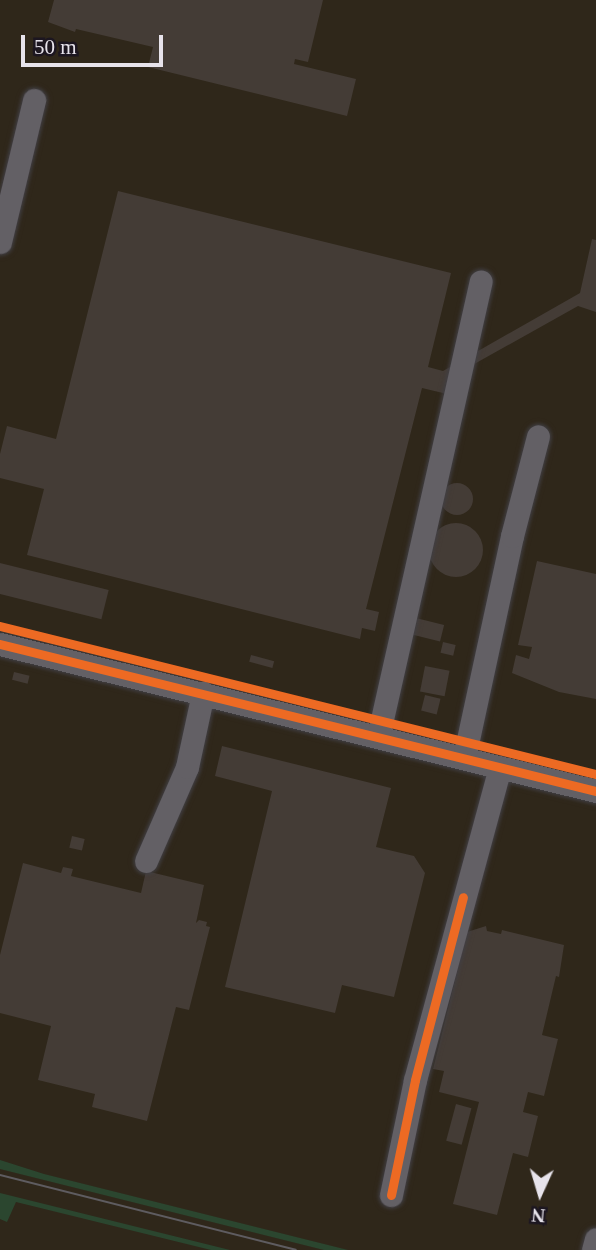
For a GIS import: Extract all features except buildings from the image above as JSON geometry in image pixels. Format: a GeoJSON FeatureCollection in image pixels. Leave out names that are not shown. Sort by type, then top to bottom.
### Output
{"type":"FeatureCollection","features":[{"type":"Feature","properties":{"kind":"street"},"geometry":{"type":"LineString","coordinates":[[0,242],[34,100]]}},
{"type":"Feature","properties":{"kind":"street"},"geometry":{"type":"LineString","coordinates":[[378,737],[481,281]]}},
{"type":"Feature","properties":{"kind":"street"},"geometry":{"type":"LineString","coordinates":[[464,758],[512,536],[538,436]]}},
{"type":"Feature","properties":{"kind":"street"},"geometry":{"type":"LineString","coordinates":[[0,644],[596,791]]}},
{"type":"Feature","properties":{"kind":"street"},"geometry":{"type":"LineString","coordinates":[[146,861],[187,767],[203,693]]}},
{"type":"Feature","properties":{"kind":"street"},"geometry":{"type":"LineString","coordinates":[[391,1195],[415,1080],[500,767]]}},
{"type":"Feature","properties":{"kind":"street"},"geometry":{"type":"LineString","coordinates":[[593,1250],[596,1239]]}},
{"type":"Feature","properties":{"kind":"shaded area"},"geometry":{"type":"Polygon","coordinates":[[[0,0],[596,0],[596,1250],[0,1250],[0,0]]]}},
{"type":"Feature","properties":{"kind":"green space"},"geometry":{"type":"Polygon","coordinates":[[[0,1160],[44,1174],[348,1250],[324,1250],[0,1169],[0,1160]]]}},
{"type":"Feature","properties":{"kind":"green space"},"geometry":{"type":"Polygon","coordinates":[[[0,1193],[230,1250],[211,1250],[16,1202],[7,1222],[0,1219],[0,1193]]]}},
{"type":"Feature","properties":{"kind":"tram line"},"geometry":{"type":"LineString","coordinates":[[0,1175],[296,1250]]}},
{"type":"Feature","properties":{"kind":"cycle path"},"geometry":{"type":"LineString","coordinates":[[0,626],[596,774]]}},
{"type":"Feature","properties":{"kind":"cycle path"},"geometry":{"type":"LineString","coordinates":[[0,644],[596,791]]}},
{"type":"Feature","properties":{"kind":"cycle path"},"geometry":{"type":"LineString","coordinates":[[391,1195],[415,1080],[463,897]]}}]}
